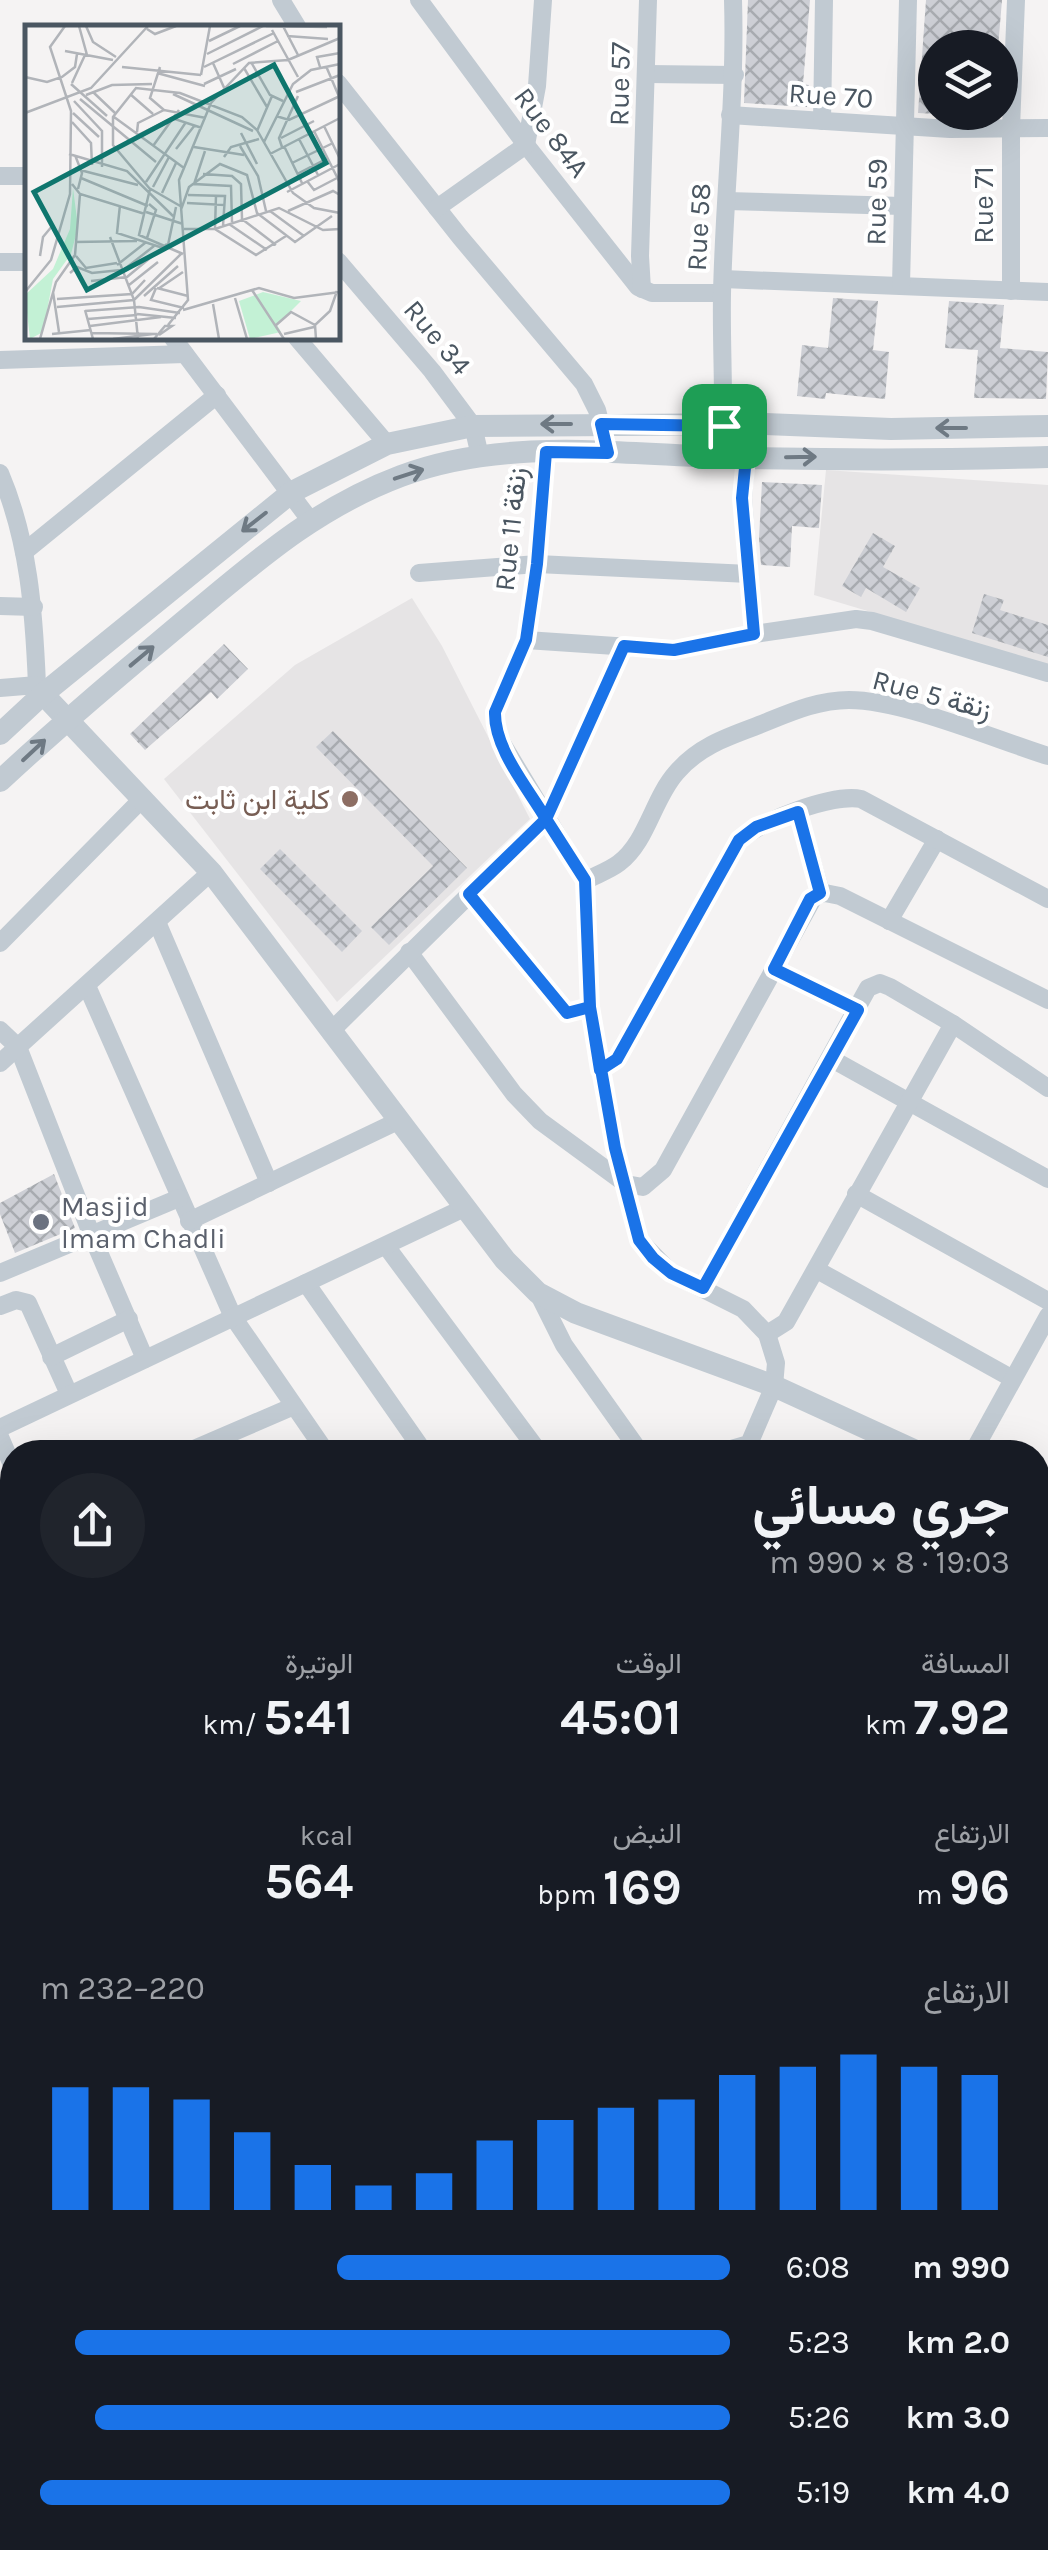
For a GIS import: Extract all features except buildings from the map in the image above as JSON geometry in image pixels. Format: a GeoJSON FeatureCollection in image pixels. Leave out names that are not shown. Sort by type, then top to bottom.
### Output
{"type":"FeatureCollection","features":[{"type":"Feature","properties":{"kind":"street"},"geometry":{"type":"LineString","coordinates":[[281,0],[296,25]]}},
{"type":"Feature","properties":{"kind":"street","name":"Rue 84A"},"geometry":{"type":"LineString","coordinates":[[419,0],[526,144],[630,278],[644,290]]}},
{"type":"Feature","properties":{"kind":"street"},"geometry":{"type":"LineString","coordinates":[[437,208],[526,144],[537,86],[543,0]]}},
{"type":"Feature","properties":{"kind":"street","name":"Rue 57"},"geometry":{"type":"LineString","coordinates":[[644,290],[640,256],[648,0]]}},
{"type":"Feature","properties":{"kind":"street","name":"Rue 58"},"geometry":{"type":"LineString","coordinates":[[734,0],[735,75],[722,286],[724,426],[742,498],[754,634]]}},
{"type":"Feature","properties":{"kind":"street"},"geometry":{"type":"LineString","coordinates":[[822,121],[824,0]]}},
{"type":"Feature","properties":{"kind":"street","name":"Rue 59"},"geometry":{"type":"LineString","coordinates":[[901,285],[908,0]]}},
{"type":"Feature","properties":{"kind":"street","name":"Rue 71"},"geometry":{"type":"LineString","coordinates":[[1015,30],[1016,0]]}},
{"type":"Feature","properties":{"kind":"street"},"geometry":{"type":"LineString","coordinates":[[647,74],[735,75]]}},
{"type":"Feature","properties":{"kind":"street"},"geometry":{"type":"LineString","coordinates":[[340,88],[584,384],[608,453]]}},
{"type":"Feature","properties":{"kind":"street","name":"Rue 70"},"geometry":{"type":"LineString","coordinates":[[730,115],[918,127]]}},
{"type":"Feature","properties":{"kind":"street","name":"Rue 70"},"geometry":{"type":"LineString","coordinates":[[1018,128],[1048,128]]}},
{"type":"Feature","properties":{"kind":"street","name":"Rue 71"},"geometry":{"type":"LineString","coordinates":[[1011,130],[1011,291]]}},
{"type":"Feature","properties":{"kind":"street"},"geometry":{"type":"LineString","coordinates":[[727,201],[902,206]]}},
{"type":"Feature","properties":{"kind":"street","name":"Rue 34"},"geometry":{"type":"LineString","coordinates":[[340,263],[432,371],[473,426],[480,456]]}},
{"type":"Feature","properties":{"kind":"street"},"geometry":{"type":"LineString","coordinates":[[644,290],[901,285],[1048,292]]}},
{"type":"Feature","properties":{"kind":"street"},"geometry":{"type":"LineString","coordinates":[[174,340],[310,520]]}},
{"type":"Feature","properties":{"kind":"street"},"geometry":{"type":"LineString","coordinates":[[299,340],[387,444]]}},
{"type":"Feature","properties":{"kind":"street"},"geometry":{"type":"LineString","coordinates":[[0,360],[185,354]]}},
{"type":"Feature","properties":{"kind":"street"},"geometry":{"type":"LineString","coordinates":[[24,552],[217,396]]}},
{"type":"Feature","properties":{"kind":"street"},"geometry":{"type":"LineString","coordinates":[[0,734],[40,689],[292,492],[387,444],[473,426],[1048,426]]}},
{"type":"Feature","properties":{"kind":"street"},"geometry":{"type":"LineString","coordinates":[[0,781],[68,718],[310,520],[344,500],[404,474],[480,456],[546,452],[734,457],[1048,457]]}},
{"type":"Feature","properties":{"kind":"street","name":"Rue 11 زنقة"},"geometry":{"type":"LineString","coordinates":[[546,452],[526,640],[494,722],[502,745],[585,880]]}},
{"type":"Feature","properties":{"kind":"street"},"geometry":{"type":"LineString","coordinates":[[0,473],[8,512],[24,552],[34,607],[40,689],[210,872],[506,1260],[538,1292],[576,1313],[774,1386],[892,1440]]}},
{"type":"Feature","properties":{"kind":"street"},"geometry":{"type":"LineString","coordinates":[[420,573],[537,564],[749,574]]}},
{"type":"Feature","properties":{"kind":"street"},"geometry":{"type":"LineString","coordinates":[[0,606],[34,607]]}},
{"type":"Feature","properties":{"kind":"street"},"geometry":{"type":"LineString","coordinates":[[526,640],[674,650],[844,620],[872,621],[1048,673]]}},
{"type":"Feature","properties":{"kind":"street"},"geometry":{"type":"LineString","coordinates":[[330,1032],[546,819],[624,646]]}},
{"type":"Feature","properties":{"kind":"street"},"geometry":{"type":"LineString","coordinates":[[0,688],[40,689]]}},
{"type":"Feature","properties":{"kind":"street","name":"Rue 5 زنقة"},"geometry":{"type":"LineString","coordinates":[[585,880],[619,863],[633,848],[662,790],[692,756],[711,744],[797,709],[849,700],[877,704],[1048,756]]}},
{"type":"Feature","properties":{"kind":"street"},"geometry":{"type":"LineString","coordinates":[[600,1070],[617,1059],[739,840],[756,827],[851,796],[1048,899]]}},
{"type":"Feature","properties":{"kind":"street"},"geometry":{"type":"LineString","coordinates":[[0,942],[144,798]]}},
{"type":"Feature","properties":{"kind":"street"},"geometry":{"type":"LineString","coordinates":[[798,812],[820,893]]}},
{"type":"Feature","properties":{"kind":"street"},"geometry":{"type":"LineString","coordinates":[[889,921],[937,839]]}},
{"type":"Feature","properties":{"kind":"street"},"geometry":{"type":"LineString","coordinates":[[0,1063],[210,872]]}},
{"type":"Feature","properties":{"kind":"street"},"geometry":{"type":"LineString","coordinates":[[585,880],[590,1007],[615,1148],[642,1246],[671,1273],[742,1310],[767,1334],[776,1363],[774,1386],[757,1440]]}},
{"type":"Feature","properties":{"kind":"street"},"geometry":{"type":"LineString","coordinates":[[409,952],[514,1094],[540,1120],[626,1184],[643,1188],[663,1170],[810,899],[820,893],[840,896],[1048,1000]]}},
{"type":"Feature","properties":{"kind":"street"},"geometry":{"type":"LineString","coordinates":[[469,894],[567,1013],[590,1007]]}},
{"type":"Feature","properties":{"kind":"street"},"geometry":{"type":"LineString","coordinates":[[157,922],[269,1183]]}},
{"type":"Feature","properties":{"kind":"street"},"geometry":{"type":"LineString","coordinates":[[774,969],[858,1010]]}},
{"type":"Feature","properties":{"kind":"street"},"geometry":{"type":"LineString","coordinates":[[703,1288],[868,988],[880,983],[953,1024],[1048,1088]]}},
{"type":"Feature","properties":{"kind":"street"},"geometry":{"type":"LineString","coordinates":[[88,986],[233,1318],[318,1440]]}},
{"type":"Feature","properties":{"kind":"street"},"geometry":{"type":"LineString","coordinates":[[767,1334],[786,1322],[953,1024]]}},
{"type":"Feature","properties":{"kind":"street"},"geometry":{"type":"LineString","coordinates":[[0,1030],[18,1048],[145,1358]]}},
{"type":"Feature","properties":{"kind":"street"},"geometry":{"type":"LineString","coordinates":[[830,1058],[1048,1179]]}},
{"type":"Feature","properties":{"kind":"street"},"geometry":{"type":"LineString","coordinates":[[189,1221],[400,1120]]}},
{"type":"Feature","properties":{"kind":"street"},"geometry":{"type":"LineString","coordinates":[[856,1194],[1048,1301]]}},
{"type":"Feature","properties":{"kind":"street"},"geometry":{"type":"LineString","coordinates":[[0,1273],[178,1198]]}},
{"type":"Feature","properties":{"kind":"street"},"geometry":{"type":"LineString","coordinates":[[0,1428],[464,1208]]}},
{"type":"Feature","properties":{"kind":"street"},"geometry":{"type":"LineString","coordinates":[[386,1246],[530,1440]]}},
{"type":"Feature","properties":{"kind":"street"},"geometry":{"type":"LineString","coordinates":[[816,1270],[1013,1379]]}},
{"type":"Feature","properties":{"kind":"street"},"geometry":{"type":"LineString","coordinates":[[306,1283],[416,1440]]}},
{"type":"Feature","properties":{"kind":"street"},"geometry":{"type":"LineString","coordinates":[[538,1292],[564,1344],[632,1440]]}},
{"type":"Feature","properties":{"kind":"street"},"geometry":{"type":"LineString","coordinates":[[0,1306],[19,1300],[28,1303],[69,1394]]}},
{"type":"Feature","properties":{"kind":"street"},"geometry":{"type":"LineString","coordinates":[[980,1440],[1048,1316]]}},
{"type":"Feature","properties":{"kind":"street"},"geometry":{"type":"LineString","coordinates":[[51,1357],[128,1319]]}},
{"type":"Feature","properties":{"kind":"street"},"geometry":{"type":"LineString","coordinates":[[229,1440],[294,1406]]}},
{"type":"Feature","properties":{"kind":"shaded area"},"geometry":{"type":"Polygon","coordinates":[[[826,470],[1048,485],[1048,665],[814,595],[826,470]]]}},
{"type":"Feature","properties":{"kind":"shaded area","name":"كلية ابن ثابت"},"geometry":{"type":"Polygon","coordinates":[[[412,598],[442,646],[530,819],[337,1002],[164,779],[295,665],[412,598]]]}},
{"type":"Feature","properties":{"kind":"place","name":"كلية ابن ثابت"},"geometry":{"type":"Point","coordinates":[350,799]}},
{"type":"Feature","properties":{"kind":"place","name":"Masjid Imam Chadli"},"geometry":{"type":"Point","coordinates":[41,1222]}},
{"type":"Feature","properties":{"kind":"route"},"geometry":{"type":"LineString","coordinates":[[724,426],[601,424],[608,453],[546,452],[526,640],[494,722],[502,745],[546,819],[469,894],[567,1013],[590,1007],[600,1070],[617,1059],[739,840],[756,827],[798,812],[820,893],[810,899],[774,969],[858,1010],[703,1288],[671,1273],[639,1240],[615,1148],[600,1070],[590,1007],[585,880],[546,819],[624,646],[674,650],[754,634],[742,498],[746,458],[722,457],[724,426]]}}]}
